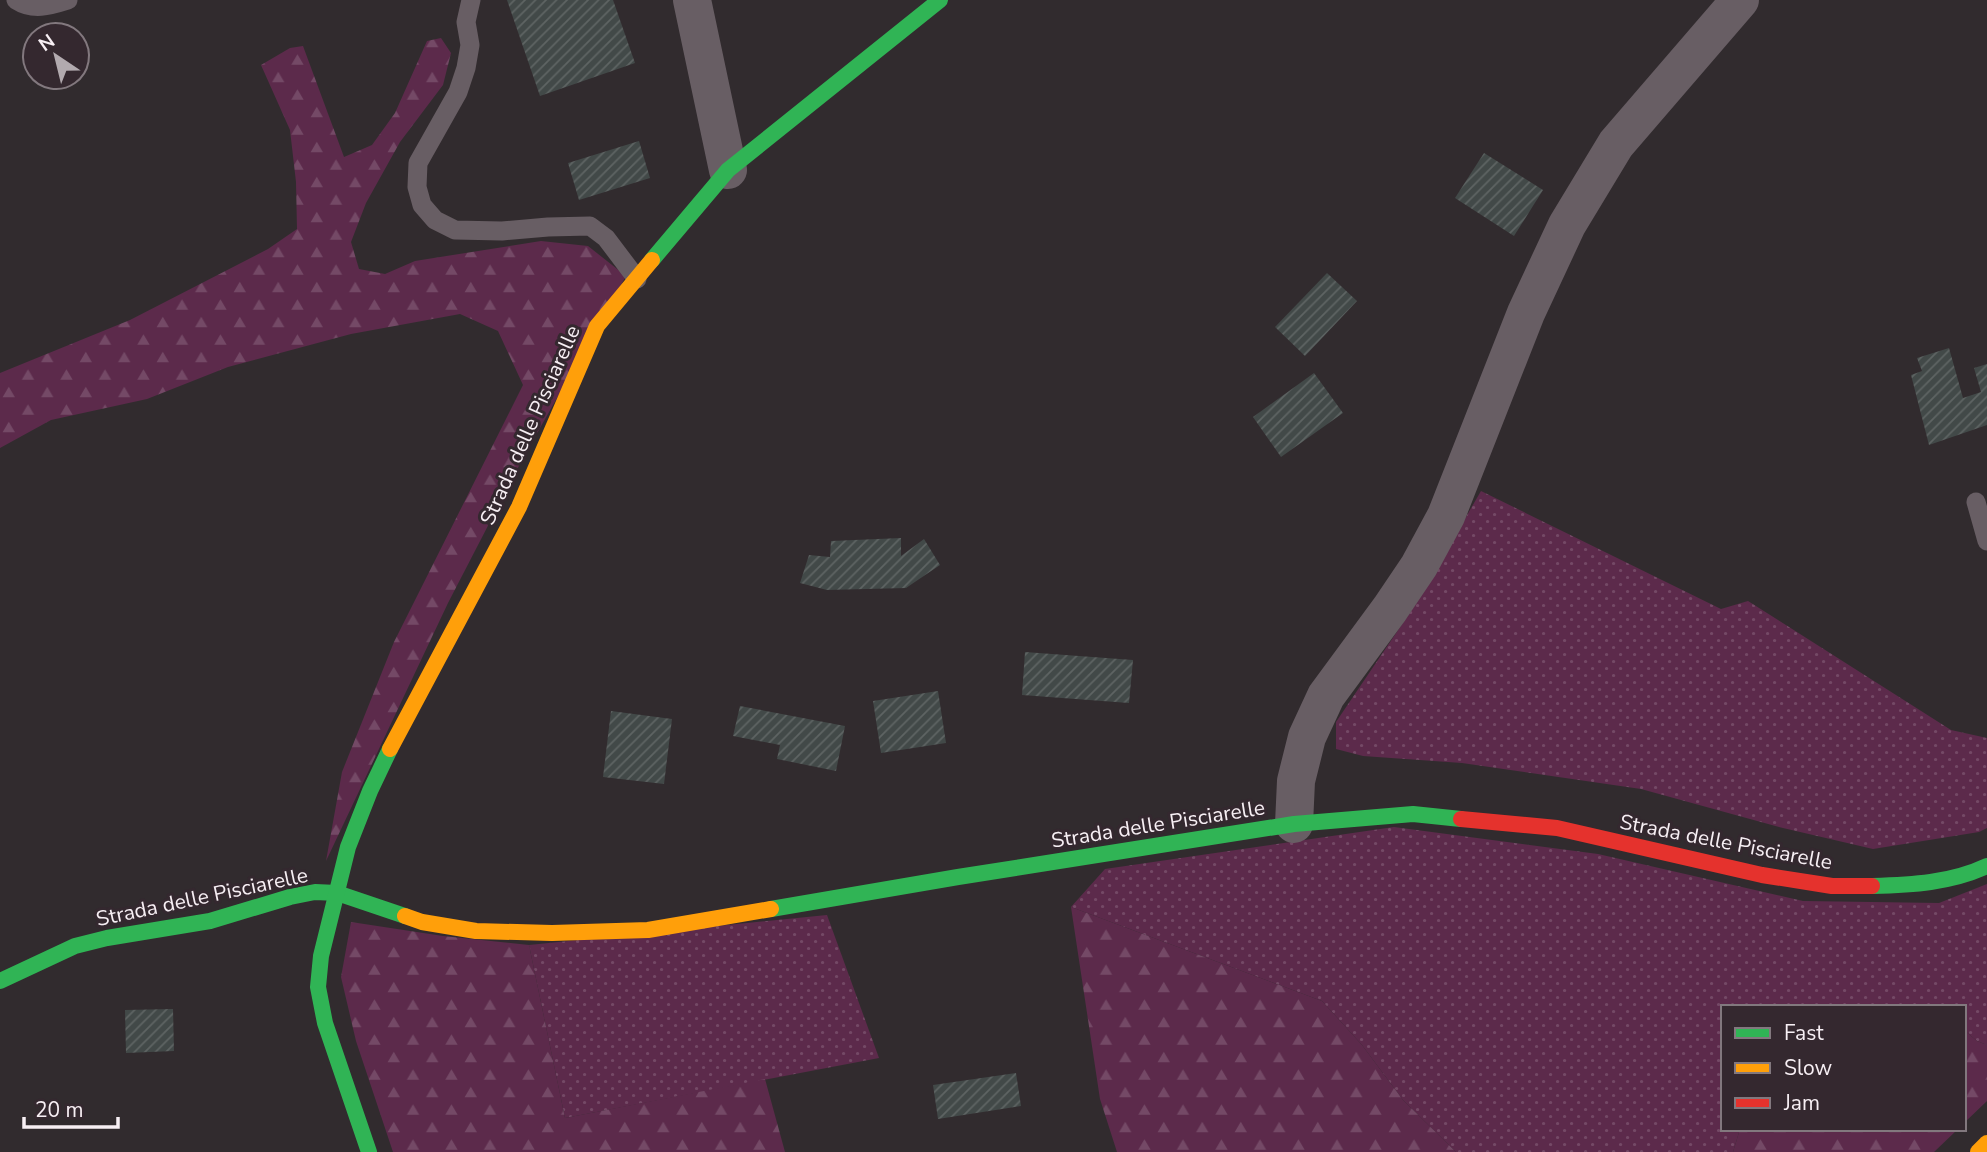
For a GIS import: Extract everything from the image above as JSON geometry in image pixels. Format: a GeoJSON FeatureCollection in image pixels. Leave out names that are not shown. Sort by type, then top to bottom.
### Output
{"type":"FeatureCollection","features":[{"type":"Feature","properties":{"kind":"street"},"geometry":{"type":"LineString","coordinates":[[692,0],[728,170]]}},
{"type":"Feature","properties":{"kind":"street","name":"Strada delle Pisciarelle"},"geometry":{"type":"LineString","coordinates":[[369,1152],[325,1023],[318,988],[321,956],[348,847],[370,791],[403,723],[519,507],[597,326],[728,170],[940,0]]}},
{"type":"Feature","properties":{"kind":"street"},"geometry":{"type":"LineString","coordinates":[[1294,824],[1296,781],[1307,737],[1326,696],[1419,566],[1446,516],[1526,313],[1567,225],[1616,144],[1740,0]]}},
{"type":"Feature","properties":{"kind":"street","name":"Strada delle Pisciarelle"},"geometry":{"type":"LineString","coordinates":[[0,981],[75,946],[210,921],[315,892],[337,894],[422,922],[476,931],[552,933],[648,930],[958,877],[1294,824],[1413,814],[1557,828],[1762,875],[1832,886],[1913,885],[1972,873],[1987,866]]}},
{"type":"Feature","properties":{"kind":"street"},"geometry":{"type":"LineString","coordinates":[[1978,1152],[1987,1143]]}},
{"type":"Feature","properties":{"kind":"lane"},"geometry":{"type":"LineString","coordinates":[[16,0],[29,7],[42,8],[68,0]]}},
{"type":"Feature","properties":{"kind":"lane"},"geometry":{"type":"LineString","coordinates":[[471,0],[466,22],[470,45],[466,68],[458,92],[418,163],[417,187],[422,205],[435,220],[455,230],[502,231],[590,226],[606,238],[637,279]]}},
{"type":"Feature","properties":{"kind":"lane"},"geometry":{"type":"LineString","coordinates":[[1976,502],[1987,541]]}},
{"type":"Feature","properties":{"kind":"green space"},"geometry":{"type":"Polygon","coordinates":[[[441,38],[451,53],[443,85],[400,142],[366,203],[351,242],[359,269],[385,274],[415,261],[541,241],[588,246],[626,276],[523,458],[448,603],[326,861],[342,772],[394,642],[523,385],[498,331],[460,314],[351,334],[228,367],[147,399],[51,420],[0,448],[0,373],[130,320],[268,249],[297,229],[296,182],[290,130],[261,65],[290,48],[303,46],[344,157],[372,145],[395,113],[427,41],[441,38]]]}},
{"type":"Feature","properties":{"kind":"green space"},"geometry":{"type":"Polygon","coordinates":[[[1481,491],[1721,609],[1748,601],[1951,730],[1987,738],[1987,828],[1979,832],[1873,849],[1783,828],[1641,789],[1462,763],[1363,756],[1336,749],[1336,722],[1413,608],[1481,491]]]}},
{"type":"Feature","properties":{"kind":"green space"},"geometry":{"type":"Polygon","coordinates":[[[1394,827],[1598,854],[1803,901],[1939,903],[1987,884],[1987,1045],[1966,1032],[1966,1005],[1721,1005],[1721,1131],[1739,1131],[1733,1152],[1456,1152],[1403,1100],[1362,1045],[1322,1001],[1071,907],[1105,869],[1394,827]]]}},
{"type":"Feature","properties":{"kind":"green space"},"geometry":{"type":"Polygon","coordinates":[[[1071,907],[1322,1001],[1362,1045],[1403,1100],[1456,1152],[1117,1152],[1100,1099],[1071,907]]]}},
{"type":"Feature","properties":{"kind":"green space"},"geometry":{"type":"Polygon","coordinates":[[[827,915],[879,1058],[565,1118],[529,945],[827,915]]]}},
{"type":"Feature","properties":{"kind":"green space"},"geometry":{"type":"Polygon","coordinates":[[[351,922],[529,945],[565,1118],[765,1079],[785,1152],[393,1152],[356,1041],[341,977],[351,922]]]}},
{"type":"Feature","properties":{"kind":"green space"},"geometry":{"type":"Polygon","coordinates":[[[1966,1032],[1987,1045],[1987,1101],[1966,1121],[1966,1032]]]}},
{"type":"Feature","properties":{"kind":"green space"},"geometry":{"type":"Polygon","coordinates":[[[1739,1131],[1956,1131],[1934,1152],[1733,1152],[1739,1131]]]}},
{"type":"Feature","properties":{"kind":"building"},"geometry":{"type":"Polygon","coordinates":[[[507,0],[613,0],[635,63],[540,96],[507,0]]]}},
{"type":"Feature","properties":{"kind":"building"},"geometry":{"type":"Polygon","coordinates":[[[639,141],[650,178],[579,200],[568,163],[639,141]]]}},
{"type":"Feature","properties":{"kind":"building"},"geometry":{"type":"Polygon","coordinates":[[[1484,153],[1543,190],[1514,236],[1455,198],[1484,153]]]}},
{"type":"Feature","properties":{"kind":"building"},"geometry":{"type":"Polygon","coordinates":[[[1327,273],[1357,301],[1305,356],[1275,327],[1327,273]]]}},
{"type":"Feature","properties":{"kind":"building"},"geometry":{"type":"Polygon","coordinates":[[[1949,348],[1963,398],[1981,392],[1974,368],[1987,364],[1987,425],[1929,445],[1911,375],[1922,371],[1917,358],[1949,348]]]}},
{"type":"Feature","properties":{"kind":"building"},"geometry":{"type":"Polygon","coordinates":[[[1314,373],[1343,413],[1281,457],[1253,417],[1314,373]]]}},
{"type":"Feature","properties":{"kind":"building"},"geometry":{"type":"Polygon","coordinates":[[[901,538],[901,556],[924,539],[940,565],[906,588],[827,590],[800,583],[809,555],[830,557],[831,541],[901,538]]]}},
{"type":"Feature","properties":{"kind":"building"},"geometry":{"type":"Polygon","coordinates":[[[1025,652],[1133,660],[1129,703],[1022,695],[1025,652]]]}},
{"type":"Feature","properties":{"kind":"building"},"geometry":{"type":"Polygon","coordinates":[[[938,691],[946,743],[881,753],[873,701],[938,691]]]}},
{"type":"Feature","properties":{"kind":"building"},"geometry":{"type":"Polygon","coordinates":[[[740,706],[845,726],[836,771],[777,759],[780,745],[733,736],[740,706]]]}},
{"type":"Feature","properties":{"kind":"building"},"geometry":{"type":"Polygon","coordinates":[[[611,711],[672,719],[664,784],[603,777],[611,711]]]}},
{"type":"Feature","properties":{"kind":"building"},"geometry":{"type":"Polygon","coordinates":[[[173,1009],[174,1051],[126,1053],[125,1010],[173,1009]]]}},
{"type":"Feature","properties":{"kind":"building"},"geometry":{"type":"Polygon","coordinates":[[[1016,1073],[1021,1106],[938,1119],[933,1085],[1016,1073]]]}},
{"type":"Feature","properties":{"kind":"traffic: fast"},"geometry":{"type":"LineString","coordinates":[[652,260],[728,170],[940,0]]}},
{"type":"Feature","properties":{"kind":"traffic: fast"},"geometry":{"type":"LineString","coordinates":[[369,1152],[325,1023],[318,987],[321,956],[348,847],[390,749]]}},
{"type":"Feature","properties":{"kind":"traffic: fast"},"geometry":{"type":"LineString","coordinates":[[771,909],[1294,824],[1413,814],[1461,819]]}},
{"type":"Feature","properties":{"kind":"traffic: fast"},"geometry":{"type":"LineString","coordinates":[[1872,886],[1945,880],[1987,866]]}},
{"type":"Feature","properties":{"kind":"traffic: fast"},"geometry":{"type":"LineString","coordinates":[[0,981],[75,946],[210,921],[315,892],[337,893],[405,916]]}},
{"type":"Feature","properties":{"kind":"traffic: slow"},"geometry":{"type":"LineString","coordinates":[[390,749],[519,507],[597,326],[652,260]]}},
{"type":"Feature","properties":{"kind":"traffic: slow"},"geometry":{"type":"LineString","coordinates":[[405,916],[422,922],[476,931],[552,933],[648,930],[771,909]]}},
{"type":"Feature","properties":{"kind":"traffic: slow"},"geometry":{"type":"LineString","coordinates":[[1978,1152],[1987,1143]]}},
{"type":"Feature","properties":{"kind":"traffic: jam"},"geometry":{"type":"LineString","coordinates":[[1461,819],[1557,828],[1762,875],[1832,886],[1872,886]]}}]}
